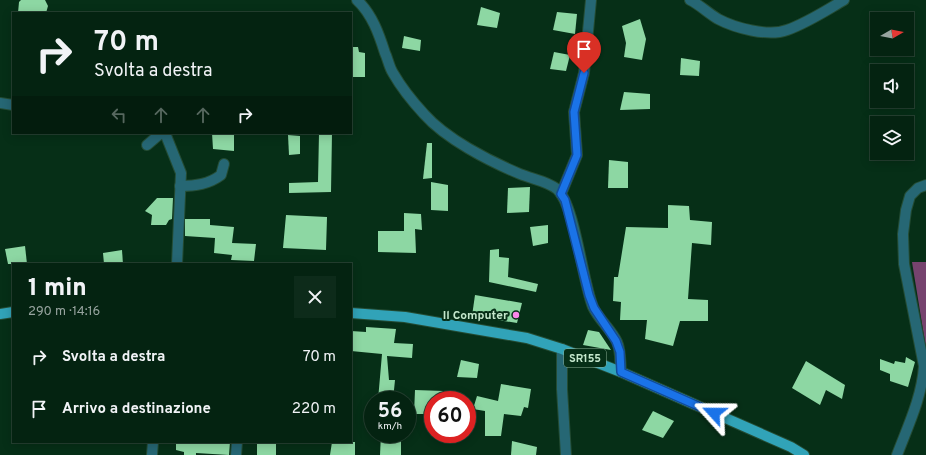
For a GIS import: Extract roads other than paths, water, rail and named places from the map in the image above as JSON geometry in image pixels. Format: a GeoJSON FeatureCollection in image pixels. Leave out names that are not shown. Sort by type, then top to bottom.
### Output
{"type":"FeatureCollection","features":[{"type":"Feature","properties":{"kind":"main road"},"geometry":{"type":"LineString","coordinates":[[0,314],[12,312]]}},
{"type":"Feature","properties":{"kind":"main road","name":"SR155"},"geometry":{"type":"LineString","coordinates":[[352,313],[405,317],[527,338],[562,349],[621,372],[791,447],[804,455]]}},
{"type":"Feature","properties":{"kind":"street"},"geometry":{"type":"LineString","coordinates":[[357,0],[365,8],[378,33],[392,72],[424,115],[440,129],[463,144],[496,163],[521,175],[550,185],[561,194],[567,206],[589,295],[594,308],[616,341],[620,352],[621,372]]}},
{"type":"Feature","properties":{"kind":"street"},"geometry":{"type":"LineString","coordinates":[[561,194],[577,155],[574,112],[584,73],[591,0]]}},
{"type":"Feature","properties":{"kind":"street"},"geometry":{"type":"LineString","coordinates":[[690,0],[718,18],[738,28],[764,32],[785,31],[810,20],[844,0]]}},
{"type":"Feature","properties":{"kind":"street"},"geometry":{"type":"LineString","coordinates":[[0,103],[12,105]]}},
{"type":"Feature","properties":{"kind":"street"},"geometry":{"type":"LineString","coordinates":[[147,146],[160,134]]}},
{"type":"Feature","properties":{"kind":"street"},"geometry":{"type":"LineString","coordinates":[[165,134],[181,173],[177,263]]}},
{"type":"Feature","properties":{"kind":"street"},"geometry":{"type":"LineString","coordinates":[[180,186],[197,186],[210,182],[221,175],[224,164]]}},
{"type":"Feature","properties":{"kind":"street"},"geometry":{"type":"LineString","coordinates":[[897,455],[920,397],[923,382],[924,366],[904,264],[903,234],[906,210],[910,196],[918,188],[926,185]]}},
{"type":"Feature","properties":{"kind":"street"},"geometry":{"type":"LineString","coordinates":[[562,349],[562,390],[566,455]]}},
{"type":"Feature","properties":{"kind":"street"},"geometry":{"type":"LineString","coordinates":[[152,443],[152,455]]}},
{"type":"Feature","properties":{"kind":"street"},"geometry":{"type":"LineString","coordinates":[[236,455],[237,443]]}},
{"type":"Feature","properties":{"kind":"place","name":"Il Computer"},"geometry":{"type":"Point","coordinates":[516,315]}}]}
